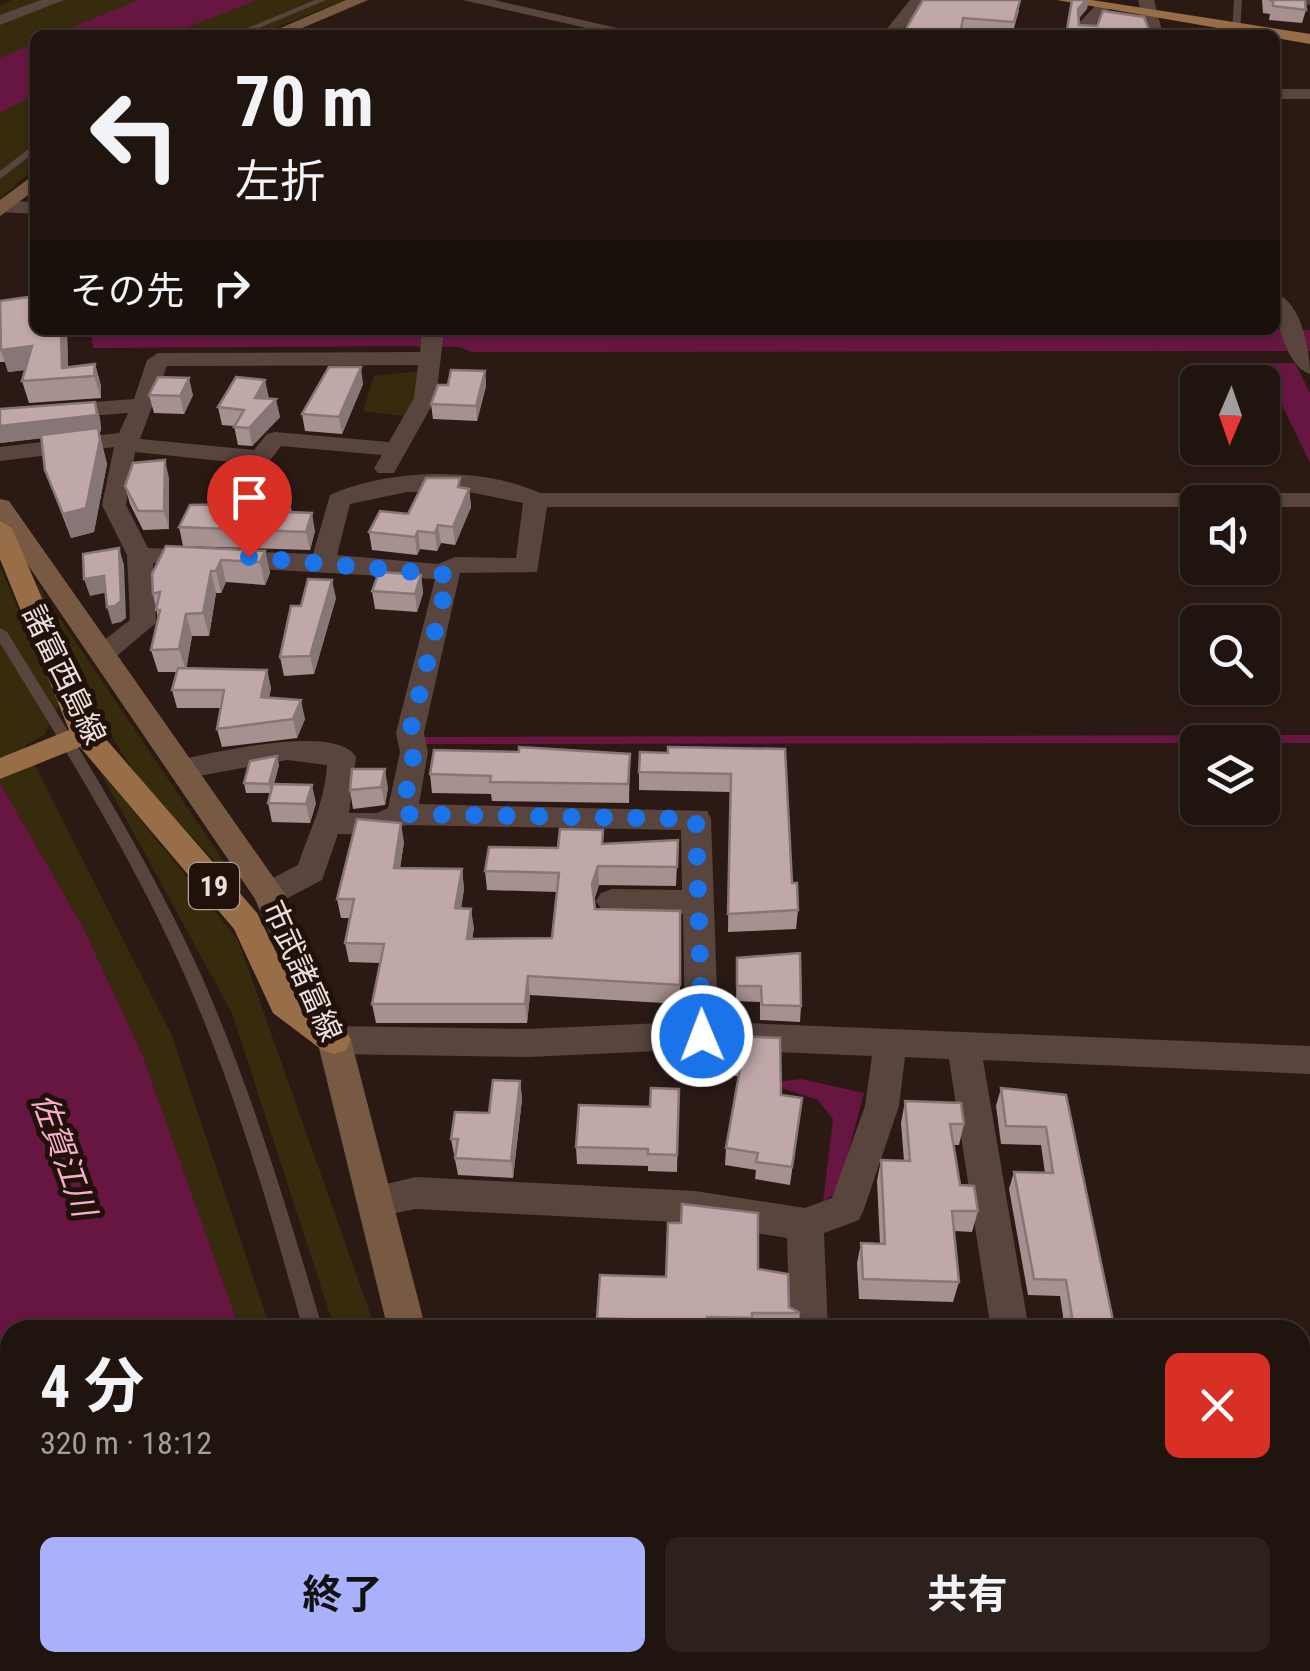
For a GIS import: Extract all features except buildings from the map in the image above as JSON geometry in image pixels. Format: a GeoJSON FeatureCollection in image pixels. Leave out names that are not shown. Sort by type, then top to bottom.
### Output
{"type":"FeatureCollection","features":[{"type":"Feature","properties":{"kind":"main road"},"geometry":{"type":"LineString","coordinates":[[285,30],[360,0]]}},
{"type":"Feature","properties":{"kind":"main road"},"geometry":{"type":"LineString","coordinates":[[1065,0],[1148,9],[1232,30]]}},
{"type":"Feature","properties":{"kind":"main road"},"geometry":{"type":"LineString","coordinates":[[1280,36],[1310,39]]}},
{"type":"Feature","properties":{"kind":"main road"},"geometry":{"type":"LineString","coordinates":[[2,209],[30,184]]}},
{"type":"Feature","properties":{"kind":"main road","name":"市武諸富線"},"geometry":{"type":"LineString","coordinates":[[0,506],[270,894],[334,1040],[404,1320]]}},
{"type":"Feature","properties":{"kind":"main road","name":"諸富西島線"},"geometry":{"type":"LineString","coordinates":[[0,528],[76,738],[246,922],[284,1004],[334,1040]]}},
{"type":"Feature","properties":{"kind":"main road"},"geometry":{"type":"LineString","coordinates":[[0,769],[76,738]]}},
{"type":"Feature","properties":{"kind":"street"},"geometry":{"type":"LineString","coordinates":[[471,0],[618,30]]}},
{"type":"Feature","properties":{"kind":"street"},"geometry":{"type":"LineString","coordinates":[[894,30],[918,0]]}},
{"type":"Feature","properties":{"kind":"street"},"geometry":{"type":"LineString","coordinates":[[1302,0],[1310,0]]}},
{"type":"Feature","properties":{"kind":"street"},"geometry":{"type":"LineString","coordinates":[[0,20],[51,1]]}},
{"type":"Feature","properties":{"kind":"street"},"geometry":{"type":"LineString","coordinates":[[1087,30],[1088,22],[1104,4]]}},
{"type":"Feature","properties":{"kind":"street"},"geometry":{"type":"LineString","coordinates":[[1280,94],[1310,94]]}},
{"type":"Feature","properties":{"kind":"street"},"geometry":{"type":"LineString","coordinates":[[2,209],[30,208]]}},
{"type":"Feature","properties":{"kind":"street"},"geometry":{"type":"LineString","coordinates":[[1290,324],[1307,361]]}},
{"type":"Feature","properties":{"kind":"street"},"geometry":{"type":"LineString","coordinates":[[103,654],[143,623],[140,556],[114,504],[127,442],[158,360],[432,343],[425,398],[393,449],[380,486]]}},
{"type":"Feature","properties":{"kind":"street"},"geometry":{"type":"LineString","coordinates":[[0,416],[144,405]]}},
{"type":"Feature","properties":{"kind":"street"},"geometry":{"type":"LineString","coordinates":[[0,454],[92,440],[260,458],[275,439],[393,449]]}},
{"type":"Feature","properties":{"kind":"street"},"geometry":{"type":"LineString","coordinates":[[323,562],[339,500],[349,492],[380,486],[508,490],[536,500],[1310,500]]}},
{"type":"Feature","properties":{"kind":"street"},"geometry":{"type":"LineString","coordinates":[[442,572],[455,565],[528,566],[536,500]]}},
{"type":"Feature","properties":{"kind":"street"},"geometry":{"type":"LineString","coordinates":[[140,556],[323,562],[449,575],[410,732],[414,752],[402,814]]}},
{"type":"Feature","properties":{"kind":"street"},"geometry":{"type":"LineString","coordinates":[[182,768],[287,750],[342,757],[339,805],[327,823],[310,872],[270,894]]}},
{"type":"Feature","properties":{"kind":"street"},"geometry":{"type":"LineString","coordinates":[[327,823],[380,824],[402,814],[696,819],[702,1036]]}},
{"type":"Feature","properties":{"kind":"street"},"geometry":{"type":"LineString","coordinates":[[612,902],[698,902]]}},
{"type":"Feature","properties":{"kind":"street"},"geometry":{"type":"LineString","coordinates":[[334,1040],[528,1044],[702,1036],[1310,1060]]}},
{"type":"Feature","properties":{"kind":"street"},"geometry":{"type":"LineString","coordinates":[[374,1201],[416,1192],[695,1207],[806,1224],[846,1208],[882,1106],[890,1044]]}},
{"type":"Feature","properties":{"kind":"street"},"geometry":{"type":"LineString","coordinates":[[964,1047],[1008,1320]]}},
{"type":"Feature","properties":{"kind":"street"},"geometry":{"type":"LineString","coordinates":[[806,1224],[809,1320]]}},
{"type":"Feature","properties":{"kind":"lane"},"geometry":{"type":"LineString","coordinates":[[247,30],[322,0]]}},
{"type":"Feature","properties":{"kind":"lane"},"geometry":{"type":"LineString","coordinates":[[1236,30],[1238,0]]}},
{"type":"Feature","properties":{"kind":"lane"},"geometry":{"type":"LineString","coordinates":[[0,176],[30,151]]}},
{"type":"Feature","properties":{"kind":"lane"},"geometry":{"type":"LineString","coordinates":[[0,632],[76,738],[213,1024],[278,1205],[310,1320]]}},
{"type":"Feature","properties":{"kind":"shaded area"},"geometry":{"type":"Polygon","coordinates":[[[12,0],[152,0],[81,30],[30,30],[30,52],[0,67],[0,5],[12,0]]]}},
{"type":"Feature","properties":{"kind":"shaded area"},"geometry":{"type":"Polygon","coordinates":[[[235,0],[346,0],[270,30],[158,30],[235,0]]]}},
{"type":"Feature","properties":{"kind":"shaded area"},"geometry":{"type":"Polygon","coordinates":[[[30,85],[30,172],[0,198],[0,102],[30,85]]]}},
{"type":"Feature","properties":{"kind":"shaded area"},"geometry":{"type":"Polygon","coordinates":[[[421,371],[412,417],[363,411],[374,376],[421,371]]]}},
{"type":"Feature","properties":{"kind":"shaded area"},"geometry":{"type":"Polygon","coordinates":[[[0,566],[59,704],[45,734],[25,746],[172,1036],[268,1320],[236,1320],[142,1054],[83,927],[0,783],[0,566]]]}},
{"type":"Feature","properties":{"kind":"shaded area"},"geometry":{"type":"Polygon","coordinates":[[[32,577],[247,896],[141,782],[70,672],[32,577]]]}},
{"type":"Feature","properties":{"kind":"shaded area"},"geometry":{"type":"Polygon","coordinates":[[[98,768],[238,940],[372,1320],[332,1320],[232,1013],[98,768]]]}},
{"type":"Feature","properties":{"kind":"water"},"geometry":{"type":"Polygon","coordinates":[[[138,0],[257,0],[181,30],[66,30],[138,0]]]}},
{"type":"Feature","properties":{"kind":"water"},"geometry":{"type":"Polygon","coordinates":[[[30,45],[30,97],[0,113],[0,58],[30,45]]]}},
{"type":"Feature","properties":{"kind":"water"},"geometry":{"type":"Polygon","coordinates":[[[1280,330],[1310,330],[1310,351],[472,352],[459,347],[407,346],[93,348],[91,335],[1280,335],[1280,330]]]}},
{"type":"Feature","properties":{"kind":"water"},"geometry":{"type":"Polygon","coordinates":[[[1295,363],[1310,393],[1310,463],[1280,400],[1280,365],[1263,365],[1295,363]]]}},
{"type":"Feature","properties":{"kind":"water"},"geometry":{"type":"Polygon","coordinates":[[[1180,735],[1180,743],[424,744],[423,737],[1180,735]]]}},
{"type":"Feature","properties":{"kind":"water"},"geometry":{"type":"Polygon","coordinates":[[[1280,735],[1310,735],[1310,743],[1280,743],[1280,735]]]}},
{"type":"Feature","properties":{"kind":"water","name":"佐賀江川"},"geometry":{"type":"Polygon","coordinates":[[[0,783],[83,927],[142,1054],[236,1320],[0,1320],[0,783]]]}},
{"type":"Feature","properties":{"kind":"water"},"geometry":{"type":"Polygon","coordinates":[[[801,1079],[864,1093],[838,1191],[823,1202],[833,1119],[818,1100],[767,1083],[801,1079]]]}},
{"type":"Feature","properties":{"kind":"route"},"geometry":{"type":"LineString","coordinates":[[249,557],[449,575],[410,732],[414,752],[402,814],[696,819],[702,1036]]}}]}
